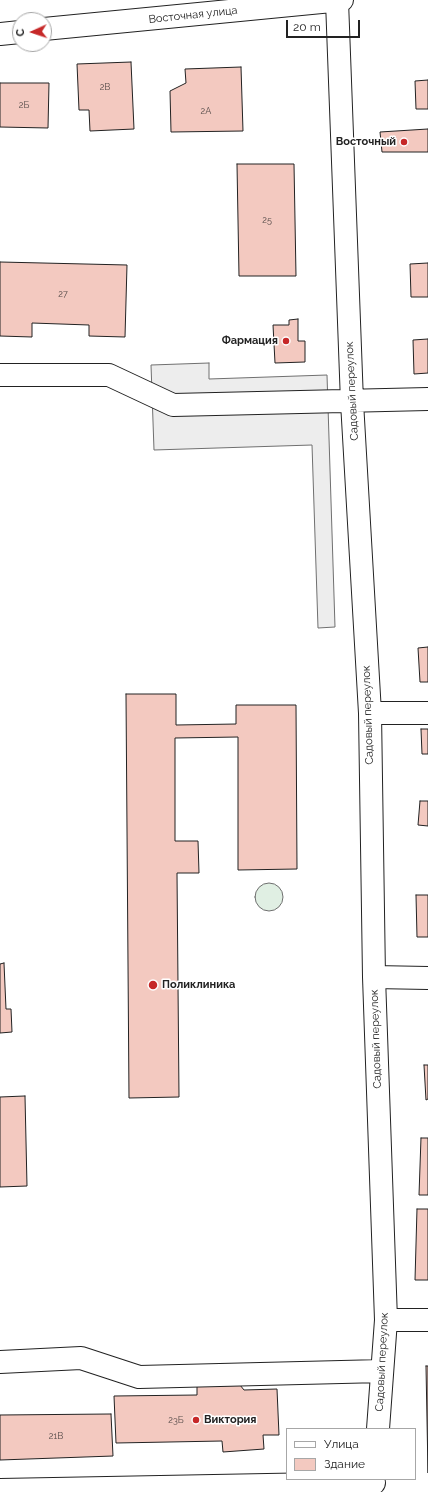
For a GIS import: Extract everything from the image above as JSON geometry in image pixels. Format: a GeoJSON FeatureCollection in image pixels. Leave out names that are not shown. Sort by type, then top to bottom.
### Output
{"type":"FeatureCollection","features":[{"type":"Feature","properties":{"kind":"street","name":"Садовый переулок"},"geometry":{"type":"LineString","coordinates":[[337,0],[352,402],[370,713],[374,977],[386,1320],[378,1428]]}},
{"type":"Feature","properties":{"kind":"street","name":"Восточная улица"},"geometry":{"type":"LineString","coordinates":[[52,29],[342,0]]}},
{"type":"Feature","properties":{"kind":"street"},"geometry":{"type":"LineString","coordinates":[[0,34],[12,33]]}},
{"type":"Feature","properties":{"kind":"street"},"geometry":{"type":"LineString","coordinates":[[0,375],[109,375],[173,405],[428,400]]}},
{"type":"Feature","properties":{"kind":"street"},"geometry":{"type":"LineString","coordinates":[[370,713],[428,714]]}},
{"type":"Feature","properties":{"kind":"street"},"geometry":{"type":"LineString","coordinates":[[374,977],[428,978]]}},
{"type":"Feature","properties":{"kind":"street"},"geometry":{"type":"LineString","coordinates":[[386,1320],[428,1320]]}},
{"type":"Feature","properties":{"kind":"street"},"geometry":{"type":"LineString","coordinates":[[0,1362],[81,1358],[139,1377],[382,1371]]}},
{"type":"Feature","properties":{"kind":"street"},"geometry":{"type":"LineString","coordinates":[[0,1490],[294,1488],[374,1485]]}},
{"type":"Feature","properties":{"kind":"green space"},"geometry":{"type":"Polygon","coordinates":[[[269,883],[279,887],[283,897],[279,907],[269,911],[259,907],[255,897],[259,887],[269,883]]]}},
{"type":"Feature","properties":{"kind":"shaded area"},"geometry":{"type":"Polygon","coordinates":[[[209,363],[209,379],[327,375],[335,627],[318,628],[312,445],[154,450],[151,365],[209,363]]]}},
{"type":"Feature","properties":{"kind":"building"},"geometry":{"type":"Polygon","coordinates":[[[131,62],[134,129],[90,131],[89,110],[79,110],[77,64],[131,62]]]}},
{"type":"Feature","properties":{"kind":"building"},"geometry":{"type":"Polygon","coordinates":[[[241,67],[243,131],[171,132],[170,91],[186,83],[185,69],[241,67]]]}},
{"type":"Feature","properties":{"kind":"building"},"geometry":{"type":"Polygon","coordinates":[[[428,80],[428,109],[416,109],[415,81],[428,80]]]}},
{"type":"Feature","properties":{"kind":"building"},"geometry":{"type":"Polygon","coordinates":[[[0,83],[49,83],[48,128],[0,127],[0,83]]]}},
{"type":"Feature","properties":{"kind":"building","name":"Восточный"},"geometry":{"type":"Polygon","coordinates":[[[428,129],[428,152],[382,152],[380,132],[428,129]]]}},
{"type":"Feature","properties":{"kind":"building"},"geometry":{"type":"Polygon","coordinates":[[[237,164],[294,164],[296,276],[239,276],[237,164]]]}},
{"type":"Feature","properties":{"kind":"building"},"geometry":{"type":"Polygon","coordinates":[[[0,262],[127,265],[125,337],[89,336],[89,325],[32,323],[32,337],[0,336],[0,262]]]}},
{"type":"Feature","properties":{"kind":"building"},"geometry":{"type":"Polygon","coordinates":[[[428,263],[428,297],[411,297],[410,264],[428,263]]]}},
{"type":"Feature","properties":{"kind":"building","name":"Фармация"},"geometry":{"type":"Polygon","coordinates":[[[298,319],[298,341],[305,341],[305,362],[275,363],[273,325],[289,325],[289,320],[298,319]]]}},
{"type":"Feature","properties":{"kind":"building"},"geometry":{"type":"Polygon","coordinates":[[[428,339],[428,373],[414,374],[413,340],[428,339]]]}},
{"type":"Feature","properties":{"kind":"building"},"geometry":{"type":"Polygon","coordinates":[[[428,647],[428,682],[420,682],[418,648],[428,647]]]}},
{"type":"Feature","properties":{"kind":"building","name":"Поликлиника"},"geometry":{"type":"Polygon","coordinates":[[[126,694],[176,694],[176,725],[236,724],[236,705],[296,705],[297,869],[238,870],[238,737],[175,738],[175,841],[198,841],[199,873],[177,873],[179,1097],[129,1098],[126,694]]]}},
{"type":"Feature","properties":{"kind":"building"},"geometry":{"type":"Polygon","coordinates":[[[421,729],[428,729],[428,754],[422,754],[421,729]]]}},
{"type":"Feature","properties":{"kind":"building"},"geometry":{"type":"Polygon","coordinates":[[[420,801],[428,801],[428,826],[418,825],[420,801]]]}},
{"type":"Feature","properties":{"kind":"building"},"geometry":{"type":"Polygon","coordinates":[[[416,895],[428,895],[428,937],[417,937],[416,895]]]}},
{"type":"Feature","properties":{"kind":"building"},"geometry":{"type":"Polygon","coordinates":[[[4,963],[6,1009],[11,1009],[12,1032],[0,1033],[0,964],[4,963]]]}},
{"type":"Feature","properties":{"kind":"building"},"geometry":{"type":"Polygon","coordinates":[[[424,1065],[428,1065],[428,1099],[426,1100],[424,1065]]]}},
{"type":"Feature","properties":{"kind":"building"},"geometry":{"type":"Polygon","coordinates":[[[25,1096],[27,1186],[0,1187],[0,1097],[25,1096]]]}},
{"type":"Feature","properties":{"kind":"building"},"geometry":{"type":"Polygon","coordinates":[[[421,1138],[428,1138],[428,1195],[419,1195],[421,1138]]]}},
{"type":"Feature","properties":{"kind":"building"},"geometry":{"type":"Polygon","coordinates":[[[417,1209],[428,1209],[428,1280],[415,1280],[417,1209]]]}},
{"type":"Feature","properties":{"kind":"building"},"geometry":{"type":"Polygon","coordinates":[[[426,1366],[428,1366],[428,1473],[426,1366]]]}},
{"type":"Feature","properties":{"kind":"building","name":"Виктория"},"geometry":{"type":"Polygon","coordinates":[[[197,1380],[240,1385],[244,1390],[277,1389],[279,1435],[263,1435],[264,1449],[223,1452],[222,1441],[116,1443],[114,1396],[197,1395],[197,1380]]]}},
{"type":"Feature","properties":{"kind":"building"},"geometry":{"type":"Polygon","coordinates":[[[111,1414],[113,1456],[0,1460],[0,1415],[111,1414]]]}},
{"type":"Feature","properties":{"kind":"place","name":"Восточный"},"geometry":{"type":"Point","coordinates":[404,142]}},
{"type":"Feature","properties":{"kind":"place","name":"Фармация"},"geometry":{"type":"Point","coordinates":[286,341]}},
{"type":"Feature","properties":{"kind":"place","name":"Поликлиника"},"geometry":{"type":"Point","coordinates":[153,985]}},
{"type":"Feature","properties":{"kind":"place","name":"Виктория"},"geometry":{"type":"Point","coordinates":[196,1420]}}]}
